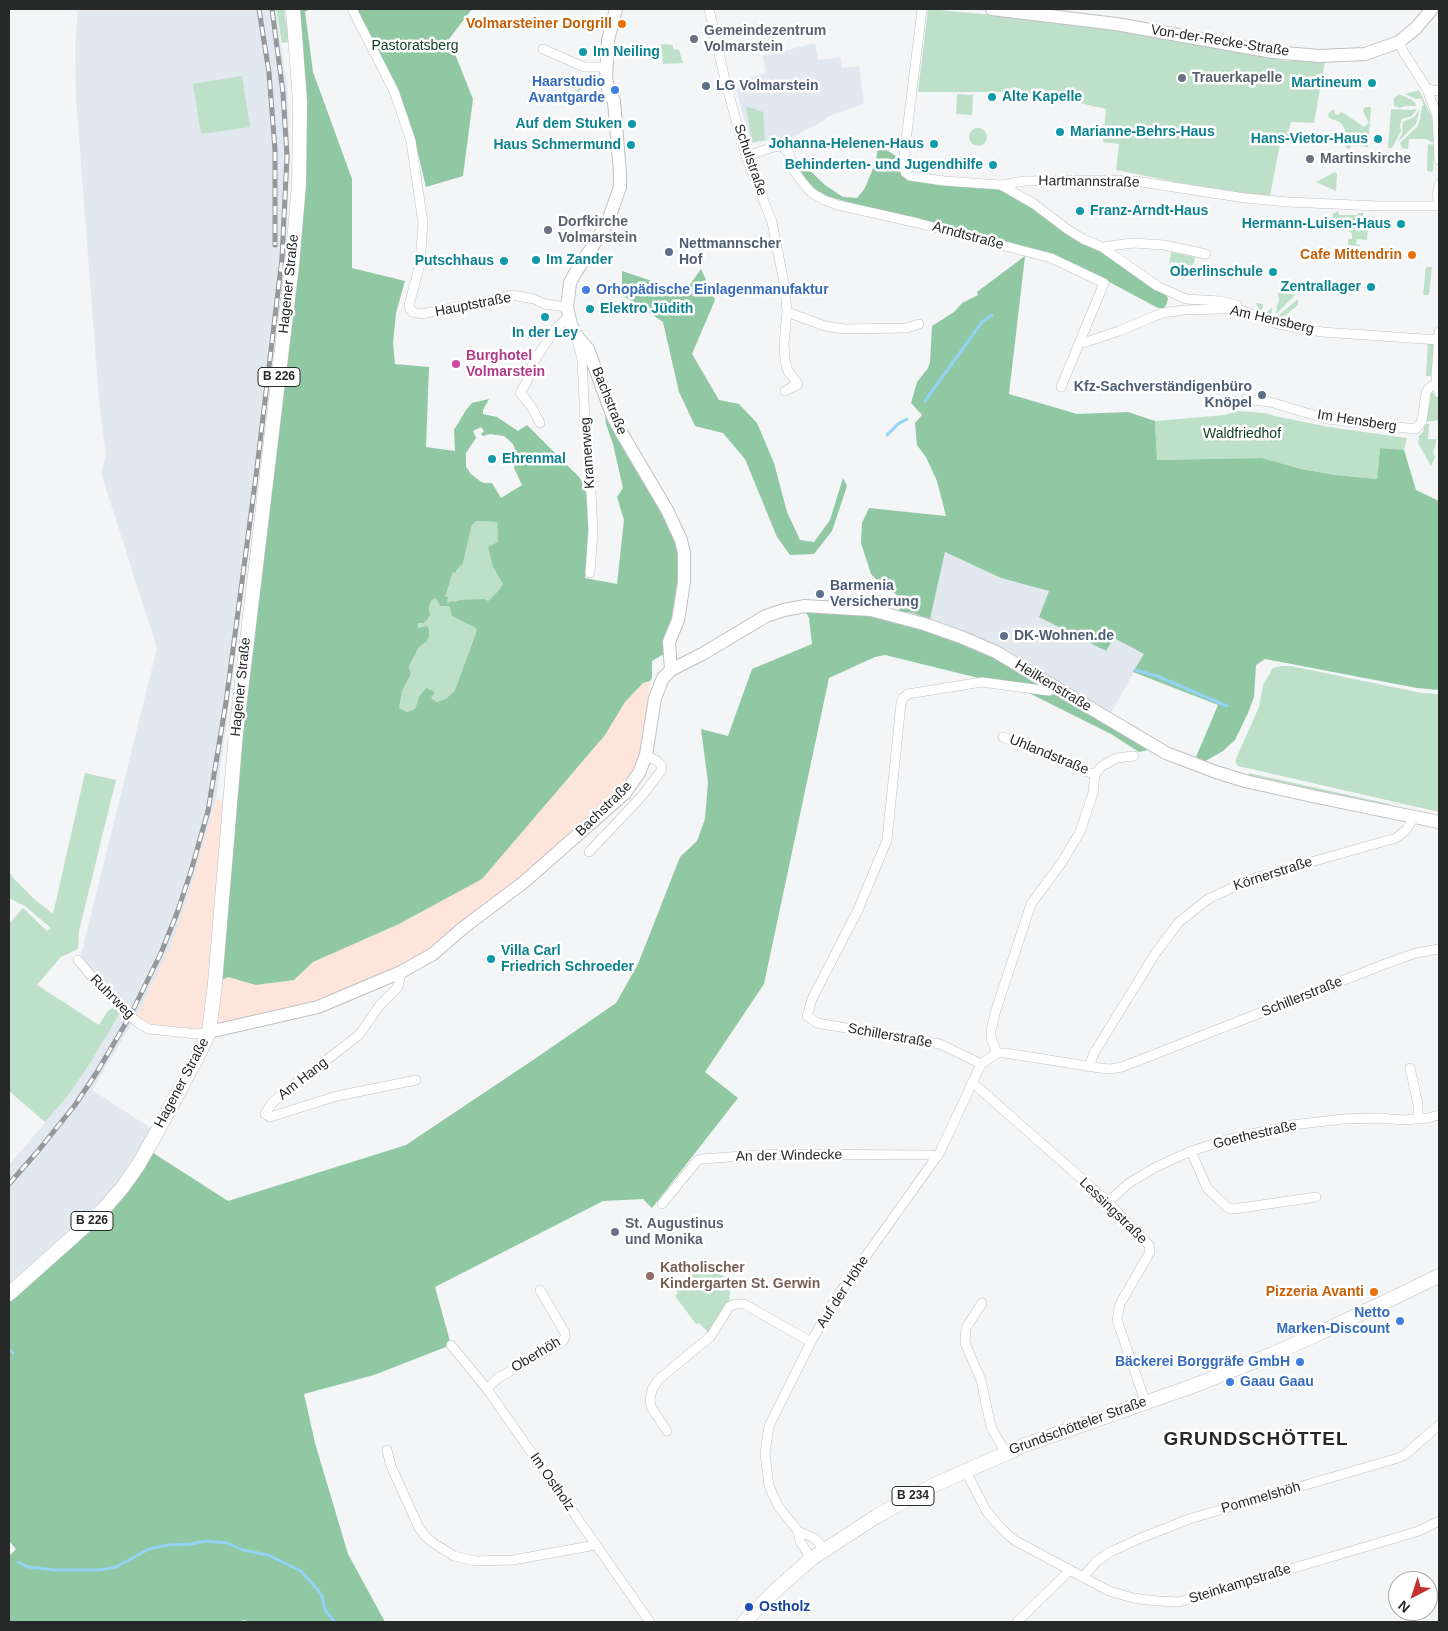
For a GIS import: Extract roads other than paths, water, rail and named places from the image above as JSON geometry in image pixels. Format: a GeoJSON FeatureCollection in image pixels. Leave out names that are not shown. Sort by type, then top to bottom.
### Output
{"type":"FeatureCollection","features":[{"type":"Feature","properties":{"kind":"main road","name":"Hagener Straße"},"geometry":{"type":"LineString","coordinates":[[9,1294],[104,1210],[122,1188],[137,1168],[210,1032],[236,733],[292,274],[299,184],[300,101],[292,9]]}},
{"type":"Feature","properties":{"kind":"main road","name":"Grundschötteler Straße"},"geometry":{"type":"LineString","coordinates":[[744,1622],[777,1588],[825,1549],[877,1516],[965,1470],[1275,1353],[1439,1276]]}},
{"type":"Feature","properties":{"kind":"street","name":"Hauptstraße"},"geometry":{"type":"LineString","coordinates":[[352,9],[394,91],[411,142],[423,223],[420,264],[409,306],[410,309],[421,314],[512,295],[534,299],[568,312]]}},
{"type":"Feature","properties":{"kind":"street"},"geometry":{"type":"LineString","coordinates":[[540,423],[531,406],[520,393],[527,381],[534,361],[568,312],[570,283],[607,224],[620,187],[614,101],[608,88],[606,67],[608,40],[616,9]]}},
{"type":"Feature","properties":{"kind":"street","name":"Schulstraße"},"geometry":{"type":"LineString","coordinates":[[710,9],[726,84],[746,156],[772,222],[784,279],[787,312],[784,343],[785,360],[788,371],[798,384],[785,391]]}},
{"type":"Feature","properties":{"kind":"street","name":"Hartmannstraße"},"geometry":{"type":"LineString","coordinates":[[922,9],[904,165],[905,172],[910,176],[1001,185],[1025,181],[1135,181],[1262,200],[1327,205],[1439,206]]}},
{"type":"Feature","properties":{"kind":"street","name":"Von-der-Recke-Straße"},"geometry":{"type":"LineString","coordinates":[[992,9],[1116,24],[1273,52],[1319,56],[1366,54],[1400,42],[1416,28],[1432,9]]}},
{"type":"Feature","properties":{"kind":"street"},"geometry":{"type":"LineString","coordinates":[[1400,42],[1404,53],[1427,89],[1438,122],[1439,160]]}},
{"type":"Feature","properties":{"kind":"street"},"geometry":{"type":"LineString","coordinates":[[543,49],[584,67],[606,67]]}},
{"type":"Feature","properties":{"kind":"street"},"geometry":{"type":"LineString","coordinates":[[1427,89],[1439,91]]}},
{"type":"Feature","properties":{"kind":"street","name":"Arndtstraße"},"geometry":{"type":"LineString","coordinates":[[746,156],[777,146],[784,147],[794,172],[802,183],[812,193],[824,200],[1050,258],[1104,283],[1061,387]]}},
{"type":"Feature","properties":{"kind":"street"},"geometry":{"type":"LineString","coordinates":[[1439,184],[1437,196],[1439,201]]}},
{"type":"Feature","properties":{"kind":"street"},"geometry":{"type":"LineString","coordinates":[[1001,185],[1034,204],[1075,234],[1102,247],[1157,286],[1186,299],[1220,301],[1242,306],[1254,316]]}},
{"type":"Feature","properties":{"kind":"street"},"geometry":{"type":"LineString","coordinates":[[1102,247],[1133,244],[1164,246],[1206,254]]}},
{"type":"Feature","properties":{"kind":"street","name":"Am Hensberg"},"geometry":{"type":"LineString","coordinates":[[1080,342],[1119,331],[1162,313],[1204,309],[1238,309],[1278,324],[1322,332],[1439,340]]}},
{"type":"Feature","properties":{"kind":"street","name":"Bachstraße"},"geometry":{"type":"LineString","coordinates":[[210,1032],[318,1007],[401,972],[433,954],[463,928],[524,882],[625,793],[639,773],[646,755],[655,698],[663,678],[671,670],[669,642],[678,620],[684,582],[684,552],[681,540],[667,510],[613,417],[588,350],[575,334],[568,312]]}},
{"type":"Feature","properties":{"kind":"street"},"geometry":{"type":"LineString","coordinates":[[787,312],[825,326],[844,329],[907,328],[919,324]]}},
{"type":"Feature","properties":{"kind":"street"},"geometry":{"type":"LineString","coordinates":[[1439,332],[1437,383],[1439,393]]}},
{"type":"Feature","properties":{"kind":"street","name":"Kramerweg"},"geometry":{"type":"LineString","coordinates":[[575,334],[582,360],[584,423],[588,437],[594,530],[590,573]]}},
{"type":"Feature","properties":{"kind":"street","name":"Im Hensberg"},"geometry":{"type":"LineString","coordinates":[[1246,399],[1270,402],[1327,418],[1416,429],[1422,421],[1426,393],[1429,388],[1437,383]]}},
{"type":"Feature","properties":{"kind":"street","name":"Heilkenstraße"},"geometry":{"type":"LineString","coordinates":[[671,670],[704,653],[766,616],[784,610],[805,606],[871,610],[907,619],[961,637],[996,652],[1166,753],[1195,765],[1246,781],[1439,822]]}},
{"type":"Feature","properties":{"kind":"street","name":"Schillerstraße"},"geometry":{"type":"LineString","coordinates":[[981,1064],[940,1044],[817,1024],[807,1016],[812,999],[858,910],[887,840],[903,698],[908,694],[982,682],[1049,691],[1056,689]]}},
{"type":"Feature","properties":{"kind":"street","name":"Uhlandstraße"},"geometry":{"type":"LineString","coordinates":[[1003,737],[1095,774]]}},
{"type":"Feature","properties":{"kind":"street"},"geometry":{"type":"LineString","coordinates":[[589,852],[641,797],[661,771],[662,766],[646,755]]}},
{"type":"Feature","properties":{"kind":"street"},"geometry":{"type":"LineString","coordinates":[[981,1064],[997,1053],[991,1038],[994,1013],[1031,904],[1062,862],[1080,832],[1093,793],[1095,774],[1102,766],[1117,758],[1134,756]]}},
{"type":"Feature","properties":{"kind":"street","name":"Körnerstraße"},"geometry":{"type":"LineString","coordinates":[[1089,1067],[1094,1053],[1155,954],[1179,922],[1208,899],[1250,879],[1396,838],[1406,830],[1414,817]]}},
{"type":"Feature","properties":{"kind":"street","name":"Schillerstraße"},"geometry":{"type":"LineString","coordinates":[[997,1053],[1019,1054],[1110,1069],[1134,1063],[1385,964],[1416,953],[1439,949]]}},
{"type":"Feature","properties":{"kind":"street","name":"Ruhrweg"},"geometry":{"type":"LineString","coordinates":[[78,960],[92,977],[140,1024],[150,1029],[197,1034],[210,1032]]}},
{"type":"Feature","properties":{"kind":"street","name":"Am Hang"},"geometry":{"type":"LineString","coordinates":[[401,972],[398,987],[380,1005],[359,1035],[286,1091],[272,1103],[265,1114],[270,1117],[337,1096],[416,1080]]}},
{"type":"Feature","properties":{"kind":"street","name":"Auf der Höhe"},"geometry":{"type":"LineString","coordinates":[[811,1559],[800,1541],[798,1531],[778,1506],[769,1486],[765,1464],[765,1442],[772,1418],[811,1342],[844,1286],[938,1156],[981,1064]]}},
{"type":"Feature","properties":{"kind":"street"},"geometry":{"type":"LineString","coordinates":[[1410,1068],[1418,1104],[1418,1118]]}},
{"type":"Feature","properties":{"kind":"street","name":"Lessingstraße"},"geometry":{"type":"LineString","coordinates":[[973,1083],[1108,1202],[1147,1242],[1150,1248],[1148,1255],[1120,1304],[1117,1320],[1145,1402]]}},
{"type":"Feature","properties":{"kind":"street","name":"Goethestraße"},"geometry":{"type":"LineString","coordinates":[[1108,1202],[1129,1183],[1156,1167],[1191,1151],[1230,1139],[1342,1119],[1379,1118],[1403,1120],[1439,1115]]}},
{"type":"Feature","properties":{"kind":"street"},"geometry":{"type":"LineString","coordinates":[[1191,1151],[1207,1188],[1228,1208],[1234,1209],[1316,1197]]}},
{"type":"Feature","properties":{"kind":"street","name":"An der Windecke"},"geometry":{"type":"LineString","coordinates":[[662,1204],[698,1160],[702,1158],[770,1154],[938,1156]]}},
{"type":"Feature","properties":{"kind":"street","name":"Oberhöh"},"geometry":{"type":"LineString","coordinates":[[487,1388],[498,1378],[562,1342],[565,1337],[540,1290]]}},
{"type":"Feature","properties":{"kind":"street"},"geometry":{"type":"LineString","coordinates":[[982,1303],[966,1328],[965,1343],[981,1380],[991,1427],[1006,1453]]}},
{"type":"Feature","properties":{"kind":"street"},"geometry":{"type":"LineString","coordinates":[[667,1431],[651,1407],[652,1390],[658,1380],[712,1336],[729,1307],[735,1304],[744,1304],[811,1342]]}},
{"type":"Feature","properties":{"kind":"street","name":"Im Ostholz"},"geometry":{"type":"LineString","coordinates":[[451,1345],[487,1388],[650,1622]]}},
{"type":"Feature","properties":{"kind":"street","name":"Pommelshöh"},"geometry":{"type":"LineString","coordinates":[[1084,1577],[1096,1562],[1110,1552],[1181,1522],[1398,1458],[1406,1454],[1439,1425]]}},
{"type":"Feature","properties":{"kind":"street"},"geometry":{"type":"LineString","coordinates":[[387,1450],[390,1466],[419,1528],[435,1544],[454,1556],[475,1560],[513,1560],[596,1545]]}},
{"type":"Feature","properties":{"kind":"street","name":"Steinkampstraße"},"geometry":{"type":"LineString","coordinates":[[965,1470],[987,1512],[1008,1535],[1109,1591],[1133,1598],[1179,1602],[1419,1531],[1439,1521]]}},
{"type":"Feature","properties":{"kind":"street","name":"Auf der Höhe"},"geometry":{"type":"LineString","coordinates":[[798,1531],[814,1538],[825,1549]]}},
{"type":"Feature","properties":{"kind":"street"},"geometry":{"type":"LineString","coordinates":[[1017,1622],[1070,1570]]}},
{"type":"Feature","properties":{"kind":"waterway"},"geometry":{"type":"LineString","coordinates":[[925,401],[982,322],[992,315]]}},
{"type":"Feature","properties":{"kind":"waterway"},"geometry":{"type":"LineString","coordinates":[[887,435],[898,424],[907,419]]}},
{"type":"Feature","properties":{"kind":"waterway"},"geometry":{"type":"LineString","coordinates":[[1135,670],[1157,676],[1227,706]]}},
{"type":"Feature","properties":{"kind":"waterway"},"geometry":{"type":"LineString","coordinates":[[9,1349],[13,1353]]}},
{"type":"Feature","properties":{"kind":"waterway"},"geometry":{"type":"LineString","coordinates":[[18,1562],[28,1567],[55,1570],[100,1570],[116,1567],[149,1549],[205,1541],[227,1543],[243,1550],[268,1555],[301,1571],[318,1590],[322,1596],[325,1610],[335,1622]]}},
{"type":"Feature","properties":{"kind":"railway"},"geometry":{"type":"LineString","coordinates":[[259,9],[269,73],[275,150],[275,245]]}},
{"type":"Feature","properties":{"kind":"railway"},"geometry":{"type":"LineString","coordinates":[[9,1184],[75,1105],[130,1016],[161,953],[177,913],[208,811],[226,702],[282,258],[287,156],[283,93],[272,9]]}},
{"type":"Feature","properties":{"kind":"place","name":"Volmarsteiner Dorgrill"},"geometry":{"type":"Point","coordinates":[622,24]}},
{"type":"Feature","properties":{"kind":"place","name":"Gemeindezentrum Volmarstein"},"geometry":{"type":"Point","coordinates":[694,39]}},
{"type":"Feature","properties":{"kind":"place","name":"Im Neiling"},"geometry":{"type":"Point","coordinates":[583,52]}},
{"type":"Feature","properties":{"kind":"place","name":"Trauerkapelle"},"geometry":{"type":"Point","coordinates":[1182,78]}},
{"type":"Feature","properties":{"kind":"place","name":"Martineum"},"geometry":{"type":"Point","coordinates":[1372,83]}},
{"type":"Feature","properties":{"kind":"place","name":"LG Volmarstein"},"geometry":{"type":"Point","coordinates":[706,86]}},
{"type":"Feature","properties":{"kind":"place","name":"Haarstudio Avantgarde"},"geometry":{"type":"Point","coordinates":[615,90]}},
{"type":"Feature","properties":{"kind":"place","name":"Alte Kapelle"},"geometry":{"type":"Point","coordinates":[992,97]}},
{"type":"Feature","properties":{"kind":"place","name":"Auf dem Stuken"},"geometry":{"type":"Point","coordinates":[632,124]}},
{"type":"Feature","properties":{"kind":"place","name":"Marianne-Behrs-Haus"},"geometry":{"type":"Point","coordinates":[1060,132]}},
{"type":"Feature","properties":{"kind":"place","name":"Hans-Vietor-Haus"},"geometry":{"type":"Point","coordinates":[1378,139]}},
{"type":"Feature","properties":{"kind":"place","name":"Johanna-Helenen-Haus"},"geometry":{"type":"Point","coordinates":[934,144]}},
{"type":"Feature","properties":{"kind":"place","name":"Haus Schmermund"},"geometry":{"type":"Point","coordinates":[631,145]}},
{"type":"Feature","properties":{"kind":"place","name":"Martinskirche"},"geometry":{"type":"Point","coordinates":[1310,159]}},
{"type":"Feature","properties":{"kind":"place","name":"Behinderten- und Jugendhilfe"},"geometry":{"type":"Point","coordinates":[993,165]}},
{"type":"Feature","properties":{"kind":"place","name":"Franz-Arndt-Haus"},"geometry":{"type":"Point","coordinates":[1080,211]}},
{"type":"Feature","properties":{"kind":"place","name":"Hermann-Luisen-Haus"},"geometry":{"type":"Point","coordinates":[1401,224]}},
{"type":"Feature","properties":{"kind":"place","name":"Dorfkirche Volmarstein"},"geometry":{"type":"Point","coordinates":[548,230]}},
{"type":"Feature","properties":{"kind":"place","name":"Nettmannscher Hof"},"geometry":{"type":"Point","coordinates":[669,252]}},
{"type":"Feature","properties":{"kind":"place","name":"Cafe Mittendrin"},"geometry":{"type":"Point","coordinates":[1412,255]}},
{"type":"Feature","properties":{"kind":"place","name":"Im Zander"},"geometry":{"type":"Point","coordinates":[536,260]}},
{"type":"Feature","properties":{"kind":"place","name":"Putschhaus"},"geometry":{"type":"Point","coordinates":[504,261]}},
{"type":"Feature","properties":{"kind":"place","name":"Oberlinschule"},"geometry":{"type":"Point","coordinates":[1273,272]}},
{"type":"Feature","properties":{"kind":"place","name":"Zentrallager"},"geometry":{"type":"Point","coordinates":[1371,287]}},
{"type":"Feature","properties":{"kind":"place","name":"Orhopädische Einlagenmanufaktur"},"geometry":{"type":"Point","coordinates":[586,290]}},
{"type":"Feature","properties":{"kind":"place","name":"Elektro Jüdith"},"geometry":{"type":"Point","coordinates":[590,309]}},
{"type":"Feature","properties":{"kind":"place","name":"In der Ley"},"geometry":{"type":"Point","coordinates":[545,317]}},
{"type":"Feature","properties":{"kind":"place","name":"Burghotel Volmarstein"},"geometry":{"type":"Point","coordinates":[456,364]}},
{"type":"Feature","properties":{"kind":"place","name":"Kfz-Sachverständigenbüro Knöpel"},"geometry":{"type":"Point","coordinates":[1262,395]}},
{"type":"Feature","properties":{"kind":"place","name":"Ehrenmal"},"geometry":{"type":"Point","coordinates":[492,459]}},
{"type":"Feature","properties":{"kind":"place","name":"Barmenia Versicherung"},"geometry":{"type":"Point","coordinates":[820,594]}},
{"type":"Feature","properties":{"kind":"place","name":"DK-Wohnen.de"},"geometry":{"type":"Point","coordinates":[1004,636]}},
{"type":"Feature","properties":{"kind":"place","name":"Villa Carl Friedrich Schroeder"},"geometry":{"type":"Point","coordinates":[491,959]}},
{"type":"Feature","properties":{"kind":"place","name":"St. Augustinus und Monika"},"geometry":{"type":"Point","coordinates":[615,1232]}},
{"type":"Feature","properties":{"kind":"place","name":"Katholischer Kindergarten St. Gerwin"},"geometry":{"type":"Point","coordinates":[650,1276]}},
{"type":"Feature","properties":{"kind":"place","name":"Pizzeria Avanti"},"geometry":{"type":"Point","coordinates":[1374,1292]}},
{"type":"Feature","properties":{"kind":"place","name":"Netto Marken-Discount"},"geometry":{"type":"Point","coordinates":[1400,1321]}},
{"type":"Feature","properties":{"kind":"place","name":"Bäckerei Borggräfe GmbH"},"geometry":{"type":"Point","coordinates":[1300,1362]}},
{"type":"Feature","properties":{"kind":"place","name":"Gaau Gaau"},"geometry":{"type":"Point","coordinates":[1230,1382]}},
{"type":"Feature","properties":{"kind":"place","name":"Ostholz"},"geometry":{"type":"Point","coordinates":[749,1607]}},
{"type":"Feature","properties":{"kind":"district","name":"GRUNDSCHÖTTEL"},"geometry":{"type":"Point","coordinates":[1256,1440]}},
{"type":"Feature","properties":{"kind":"park label","name":"Pastoratsberg"},"geometry":{"type":"Point","coordinates":[415,46]}},
{"type":"Feature","properties":{"kind":"park label","name":"Waldfriedhof"},"geometry":{"type":"Point","coordinates":[1242,434]}}]}
